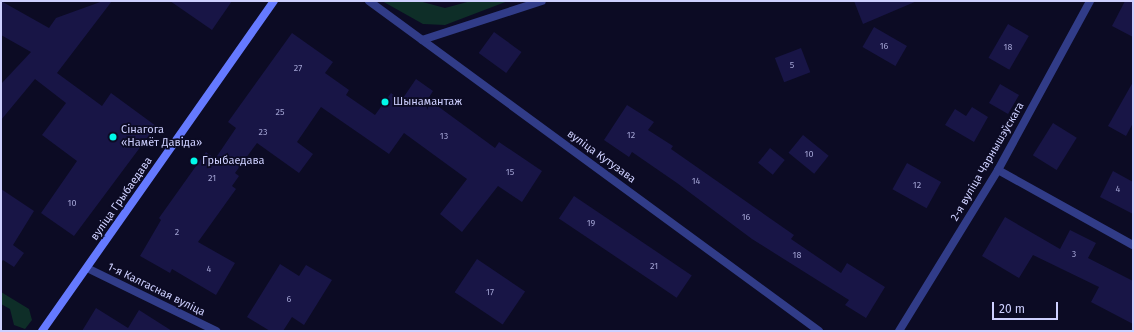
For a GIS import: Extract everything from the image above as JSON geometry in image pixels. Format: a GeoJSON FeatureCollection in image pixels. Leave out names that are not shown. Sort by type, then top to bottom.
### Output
{"type":"FeatureCollection","features":[{"type":"Feature","properties":{"kind":"street","name":"вуліца Грыбаедава"},"geometry":{"type":"LineString","coordinates":[[42,331],[274,1]]}},
{"type":"Feature","properties":{"kind":"street","name":"вуліца Кутузава"},"geometry":{"type":"LineString","coordinates":[[369,1],[820,331]]}},
{"type":"Feature","properties":{"kind":"street"},"geometry":{"type":"LineString","coordinates":[[422,40],[542,1]]}},
{"type":"Feature","properties":{"kind":"street","name":"2-я вуліца Чарнышэўскага"},"geometry":{"type":"LineString","coordinates":[[899,331],[998,170],[1090,1]]}},
{"type":"Feature","properties":{"kind":"street"},"geometry":{"type":"LineString","coordinates":[[998,170],[1133,245]]}},
{"type":"Feature","properties":{"kind":"street","name":"1-я Калгасная вуліца"},"geometry":{"type":"LineString","coordinates":[[87,268],[216,331]]}},
{"type":"Feature","properties":{"kind":"green space"},"geometry":{"type":"Polygon","coordinates":[[[382,1],[419,1],[445,8],[471,1],[508,1],[445,25],[423,24],[382,1]]]}},
{"type":"Feature","properties":{"kind":"green space"},"geometry":{"type":"Polygon","coordinates":[[[1,292],[29,309],[32,320],[25,329],[14,325],[10,309],[1,304],[1,292]]]}},
{"type":"Feature","properties":{"kind":"building"},"geometry":{"type":"Polygon","coordinates":[[[1,1],[49,28],[56,18],[103,1],[112,1],[57,73],[102,106],[111,93],[156,126],[74,236],[41,213],[77,161],[42,135],[66,103],[35,79],[1,120],[1,84],[31,52],[1,35],[1,1]]]}},
{"type":"Feature","properties":{"kind":"building"},"geometry":{"type":"Polygon","coordinates":[[[170,1],[232,1],[212,30],[170,1]]]}},
{"type":"Feature","properties":{"kind":"building"},"geometry":{"type":"Polygon","coordinates":[[[854,1],[917,1],[863,24],[854,1]]]}},
{"type":"Feature","properties":{"kind":"building"},"geometry":{"type":"Polygon","coordinates":[[[1125,1],[1133,1],[1133,37],[1112,26],[1125,1]]]}},
{"type":"Feature","properties":{"kind":"building"},"geometry":{"type":"Polygon","coordinates":[[[1008,24],[1029,36],[1009,70],[988,58],[1008,24]]]}},
{"type":"Feature","properties":{"kind":"building"},"geometry":{"type":"Polygon","coordinates":[[[874,27],[907,46],[895,66],[862,47],[874,27]]]}},
{"type":"Feature","properties":{"kind":"building"},"geometry":{"type":"Polygon","coordinates":[[[494,32],[522,52],[506,73],[479,53],[494,32]]]}},
{"type":"Feature","properties":{"kind":"building"},"geometry":{"type":"Polygon","coordinates":[[[292,33],[333,62],[325,73],[349,90],[346,95],[375,115],[391,93],[401,101],[416,79],[433,91],[428,99],[495,148],[499,142],[542,171],[522,202],[498,186],[462,232],[440,214],[467,179],[404,133],[389,154],[321,107],[297,142],[313,154],[299,173],[257,143],[235,173],[239,176],[232,186],[236,189],[198,242],[235,263],[216,295],[172,269],[170,273],[140,256],[161,220],[159,218],[206,152],[215,159],[236,128],[228,122],[292,33]]]}},
{"type":"Feature","properties":{"kind":"building"},"geometry":{"type":"Polygon","coordinates":[[[801,48],[810,72],[784,82],[775,58],[801,48]]]}},
{"type":"Feature","properties":{"kind":"building"},"geometry":{"type":"Polygon","coordinates":[[[1133,82],[1133,123],[1126,136],[1108,126],[1133,82]]]}},
{"type":"Feature","properties":{"kind":"building"},"geometry":{"type":"Polygon","coordinates":[[[1000,84],[1019,95],[1008,114],[989,103],[1000,84]]]}},
{"type":"Feature","properties":{"kind":"building"},"geometry":{"type":"Polygon","coordinates":[[[627,105],[654,122],[648,130],[673,146],[671,149],[794,235],[791,239],[841,273],[847,263],[885,287],[866,318],[845,305],[849,300],[752,239],[677,183],[632,152],[629,157],[604,140],[627,105]]]}},
{"type":"Feature","properties":{"kind":"building"},"geometry":{"type":"Polygon","coordinates":[[[972,107],[988,117],[974,142],[945,125],[955,109],[966,116],[972,107]]]}},
{"type":"Feature","properties":{"kind":"building"},"geometry":{"type":"Polygon","coordinates":[[[1053,123],[1077,138],[1057,170],[1033,155],[1053,123]]]}},
{"type":"Feature","properties":{"kind":"building"},"geometry":{"type":"Polygon","coordinates":[[[803,135],[829,156],[814,174],[789,153],[803,135]]]}},
{"type":"Feature","properties":{"kind":"building"},"geometry":{"type":"Polygon","coordinates":[[[770,148],[785,160],[773,175],[758,163],[770,148]]]}},
{"type":"Feature","properties":{"kind":"building"},"geometry":{"type":"Polygon","coordinates":[[[907,163],[941,182],[927,208],[892,189],[907,163]]]}},
{"type":"Feature","properties":{"kind":"building"},"geometry":{"type":"Polygon","coordinates":[[[1113,171],[1133,182],[1133,214],[1100,197],[1113,171]]]}},
{"type":"Feature","properties":{"kind":"building"},"geometry":{"type":"Polygon","coordinates":[[[1,189],[34,211],[13,245],[24,253],[14,267],[3,260],[1,263],[1,189]]]}},
{"type":"Feature","properties":{"kind":"building"},"geometry":{"type":"Polygon","coordinates":[[[574,196],[692,275],[677,298],[559,218],[574,196]]]}},
{"type":"Feature","properties":{"kind":"building"},"geometry":{"type":"Polygon","coordinates":[[[1005,217],[1060,249],[1070,230],[1096,243],[1088,258],[1133,281],[1133,324],[1091,302],[1099,287],[1033,255],[1019,278],[982,256],[1005,217]]]}},
{"type":"Feature","properties":{"kind":"building"},"geometry":{"type":"Polygon","coordinates":[[[477,259],[525,291],[503,325],[455,292],[477,259]]]}},
{"type":"Feature","properties":{"kind":"building"},"geometry":{"type":"Polygon","coordinates":[[[280,264],[299,276],[306,265],[332,280],[304,325],[292,317],[283,331],[270,331],[247,317],[280,264]]]}},
{"type":"Feature","properties":{"kind":"building"},"geometry":{"type":"Polygon","coordinates":[[[96,308],[128,328],[139,310],[172,331],[82,331],[96,308]]]}},
{"type":"Feature","properties":{"kind":"place","name":"Шынамантаж"},"geometry":{"type":"Point","coordinates":[385,102]}},
{"type":"Feature","properties":{"kind":"place","name":"Сінагога «Намёт Давіда»"},"geometry":{"type":"Point","coordinates":[113,137]}},
{"type":"Feature","properties":{"kind":"place","name":"Грыбаедава"},"geometry":{"type":"Point","coordinates":[194,161]}}]}
